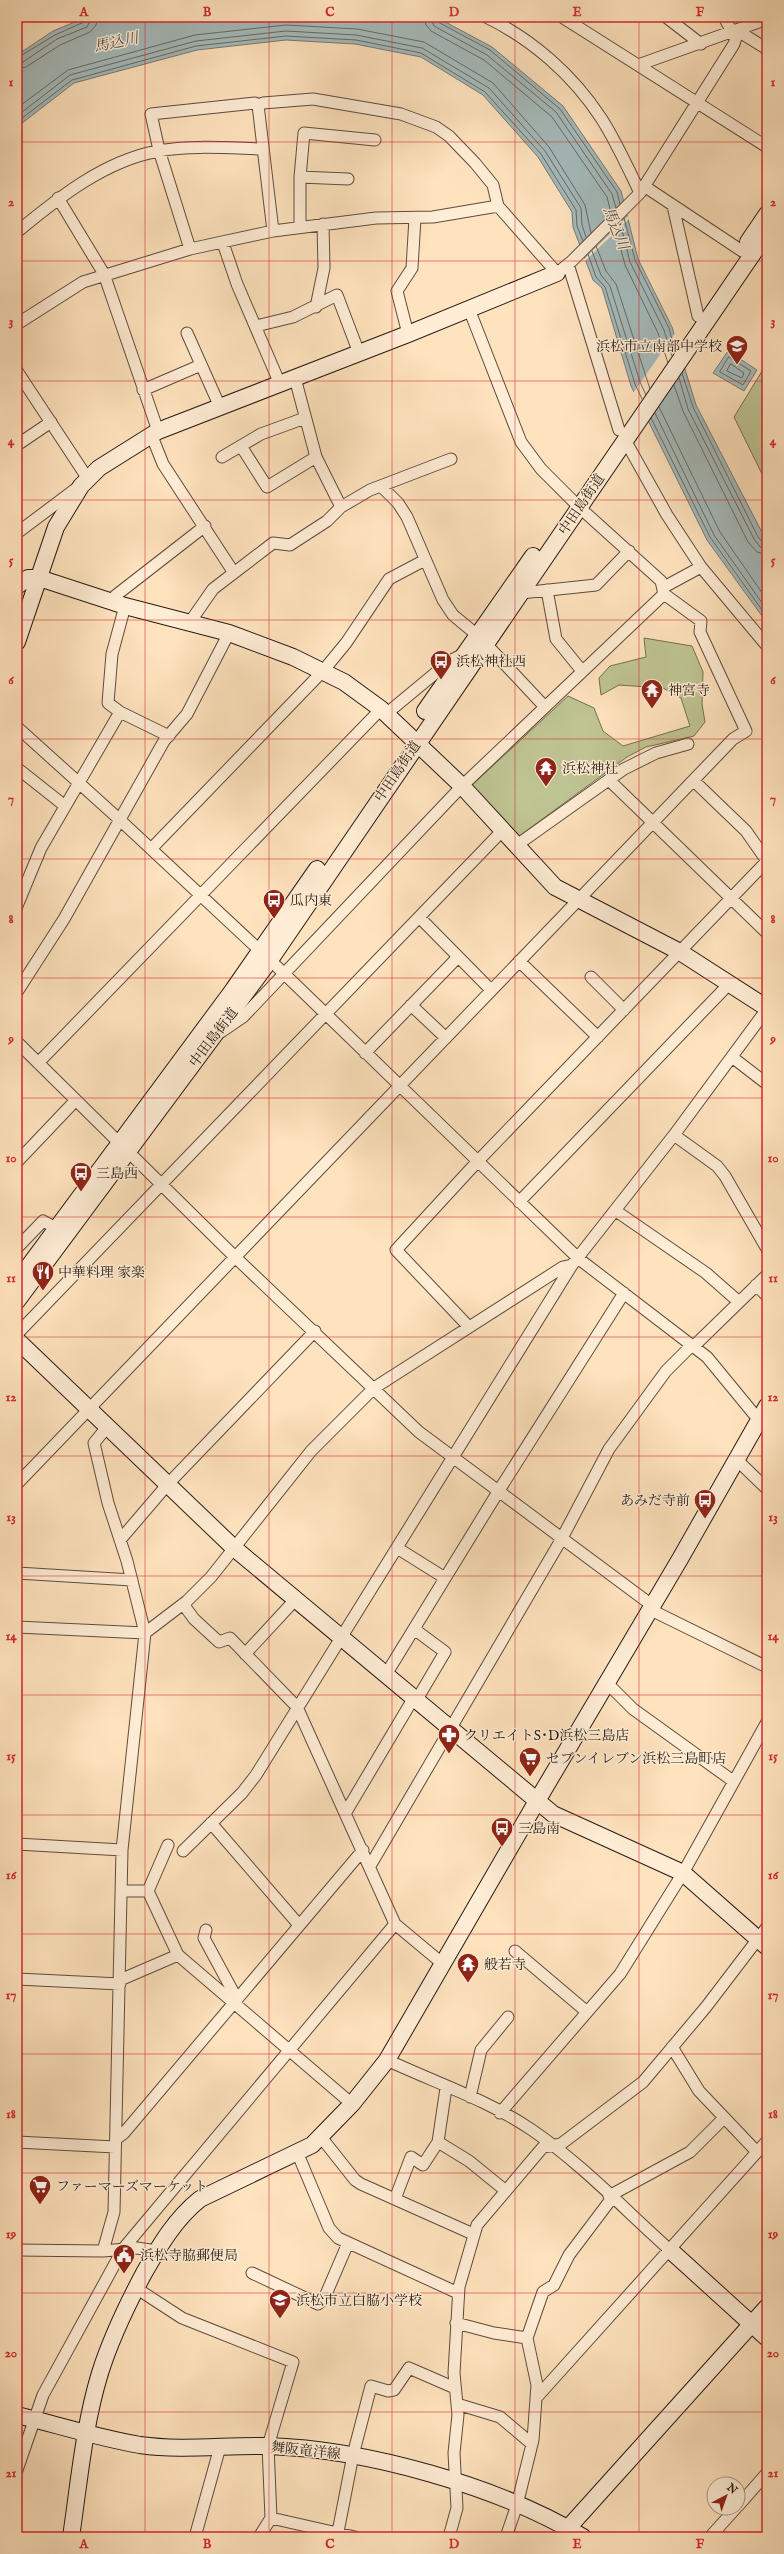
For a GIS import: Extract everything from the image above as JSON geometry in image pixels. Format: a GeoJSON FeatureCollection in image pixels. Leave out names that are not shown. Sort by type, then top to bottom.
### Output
{"type":"FeatureCollection","features":[{"type":"Feature","properties":{"kind":"street"},"geometry":{"type":"LineString","coordinates":[[486,17],[530,42],[573,84],[601,118],[642,190],[673,206],[742,251]]}},
{"type":"Feature","properties":{"kind":"street"},"geometry":{"type":"LineString","coordinates":[[562,17],[767,147]]}},
{"type":"Feature","properties":{"kind":"street"},"geometry":{"type":"LineString","coordinates":[[666,17],[701,44]]}},
{"type":"Feature","properties":{"kind":"street"},"geometry":{"type":"LineString","coordinates":[[724,17],[735,31],[767,49]]}},
{"type":"Feature","properties":{"kind":"street"},"geometry":{"type":"LineString","coordinates":[[638,65],[701,44],[767,19]]}},
{"type":"Feature","properties":{"kind":"street"},"geometry":{"type":"LineString","coordinates":[[17,533],[58,500],[155,433],[408,334],[566,266],[642,190],[734,44],[735,31]]}},
{"type":"Feature","properties":{"kind":"street"},"geometry":{"type":"LineString","coordinates":[[190,249],[159,150],[152,114],[214,106],[255,103],[258,105],[263,102],[313,99],[401,114],[424,122],[449,136],[475,163],[493,185],[498,206],[566,266],[625,431],[667,516],[701,567],[767,646]]}},
{"type":"Feature","properties":{"kind":"street"},"geometry":{"type":"LineString","coordinates":[[258,105],[262,149],[273,231]]}},
{"type":"Feature","properties":{"kind":"street"},"geometry":{"type":"LineString","coordinates":[[300,227],[300,177],[304,133],[375,140]]}},
{"type":"Feature","properties":{"kind":"street"},"geometry":{"type":"LineString","coordinates":[[17,232],[58,198],[114,165],[133,157],[159,150],[262,149]]}},
{"type":"Feature","properties":{"kind":"street"},"geometry":{"type":"LineString","coordinates":[[300,177],[348,179]]}},
{"type":"Feature","properties":{"kind":"street"},"geometry":{"type":"LineString","coordinates":[[58,198],[104,274],[144,390],[163,464],[205,526],[234,573]]}},
{"type":"Feature","properties":{"kind":"street"},"geometry":{"type":"LineString","coordinates":[[17,324],[83,282],[104,274],[190,249],[273,231],[300,227],[376,218],[415,218],[466,212],[498,206]]}},
{"type":"Feature","properties":{"kind":"street"},"geometry":{"type":"LineString","coordinates":[[673,206],[698,316]]}},
{"type":"Feature","properties":{"kind":"street","name":"中田島街道"},"geometry":{"type":"LineString","coordinates":[[687,341],[698,316],[767,214]]}},
{"type":"Feature","properties":{"kind":"street"},"geometry":{"type":"LineString","coordinates":[[408,334],[397,291],[412,268],[415,218]]}},
{"type":"Feature","properties":{"kind":"street"},"geometry":{"type":"LineString","coordinates":[[316,307],[324,274],[323,224]]}},
{"type":"Feature","properties":{"kind":"street","name":"中田島街道"},"geometry":{"type":"LineString","coordinates":[[17,1282],[56,1228],[211,1039],[265,956],[481,639],[687,341],[767,233]]}},
{"type":"Feature","properties":{"kind":"street"},"geometry":{"type":"LineString","coordinates":[[223,243],[237,284],[280,384]]}},
{"type":"Feature","properties":{"kind":"street"},"geometry":{"type":"LineString","coordinates":[[256,326],[293,317],[337,296],[359,353]]}},
{"type":"Feature","properties":{"kind":"street"},"geometry":{"type":"LineString","coordinates":[[17,1484],[734,739],[746,731],[700,632],[701,621],[664,590],[629,551],[575,504],[541,468],[521,442],[469,309]]}},
{"type":"Feature","properties":{"kind":"street"},"geometry":{"type":"LineString","coordinates":[[187,333],[220,407]]}},
{"type":"Feature","properties":{"kind":"street"},"geometry":{"type":"LineString","coordinates":[[144,390],[201,365]]}},
{"type":"Feature","properties":{"kind":"street"},"geometry":{"type":"LineString","coordinates":[[17,371],[51,422],[84,482]]}},
{"type":"Feature","properties":{"kind":"street"},"geometry":{"type":"LineString","coordinates":[[295,378],[316,457],[341,508]]}},
{"type":"Feature","properties":{"kind":"street"},"geometry":{"type":"LineString","coordinates":[[222,458],[261,434],[305,418]]}},
{"type":"Feature","properties":{"kind":"street"},"geometry":{"type":"LineString","coordinates":[[17,445],[51,422]]}},
{"type":"Feature","properties":{"kind":"street"},"geometry":{"type":"LineString","coordinates":[[241,446],[267,487],[316,457]]}},
{"type":"Feature","properties":{"kind":"street"},"geometry":{"type":"LineString","coordinates":[[190,622],[213,589],[273,543],[290,545],[326,521],[341,508],[381,486],[451,459]]}},
{"type":"Feature","properties":{"kind":"street"},"geometry":{"type":"LineString","coordinates":[[17,642],[56,526],[84,482]]}},
{"type":"Feature","properties":{"kind":"street"},"geometry":{"type":"LineString","coordinates":[[381,486],[398,503],[407,517],[443,600],[453,615],[481,639],[545,707]]}},
{"type":"Feature","properties":{"kind":"street","name":"中田島街道"},"geometry":{"type":"LineString","coordinates":[[413,739],[463,654],[481,639],[521,593],[575,504]]}},
{"type":"Feature","properties":{"kind":"street"},"geometry":{"type":"LineString","coordinates":[[168,736],[120,712],[108,703],[112,654],[119,604],[114,596],[205,526]]}},
{"type":"Feature","properties":{"kind":"street"},"geometry":{"type":"LineString","coordinates":[[521,593],[596,585],[629,551]]}},
{"type":"Feature","properties":{"kind":"street"},"geometry":{"type":"LineString","coordinates":[[151,849],[323,672],[346,643],[389,580],[425,560]]}},
{"type":"Feature","properties":{"kind":"street"},"geometry":{"type":"LineString","coordinates":[[211,1039],[242,1017],[282,973],[462,786],[582,672],[664,590],[701,567]]}},
{"type":"Feature","properties":{"kind":"street"},"geometry":{"type":"LineString","coordinates":[[17,586],[28,578],[39,578],[119,604],[229,633],[293,657],[351,686],[383,711],[462,786],[555,887],[680,952],[767,1009],[674,1135],[575,1262],[297,1707],[256,1776],[242,1793],[183,1851]]}},
{"type":"Feature","properties":{"kind":"street"},"geometry":{"type":"LineString","coordinates":[[547,590],[556,639],[582,672]]}},
{"type":"Feature","properties":{"kind":"street"},"geometry":{"type":"LineString","coordinates":[[17,992],[64,919],[168,736],[187,714],[229,633]]}},
{"type":"Feature","properties":{"kind":"street"},"geometry":{"type":"LineString","coordinates":[[38,1063],[383,711],[463,654]]}},
{"type":"Feature","properties":{"kind":"street"},"geometry":{"type":"LineString","coordinates":[[17,906],[41,848],[120,712]]}},
{"type":"Feature","properties":{"kind":"street"},"geometry":{"type":"LineString","coordinates":[[17,727],[120,820],[265,956],[519,1202],[575,1262],[624,1293],[707,1357],[763,1413],[652,1608],[537,1801],[387,2060],[352,2104],[321,2138],[297,2152],[200,2199],[184,2212],[157,2251],[136,2288],[118,2326],[100,2374],[87,2433],[71,2537]]}},
{"type":"Feature","properties":{"kind":"street"},"geometry":{"type":"LineString","coordinates":[[517,845],[624,768],[656,754],[688,744]]}},
{"type":"Feature","properties":{"kind":"street"},"geometry":{"type":"LineString","coordinates":[[17,768],[65,806]]}},
{"type":"Feature","properties":{"kind":"street"},"geometry":{"type":"LineString","coordinates":[[609,780],[767,933]]}},
{"type":"Feature","properties":{"kind":"street"},"geometry":{"type":"LineString","coordinates":[[469,1327],[396,1250],[477,1162],[767,861],[746,831],[694,781]]}},
{"type":"Feature","properties":{"kind":"street"},"geometry":{"type":"LineString","coordinates":[[17,1334],[162,1186],[503,830]]}},
{"type":"Feature","properties":{"kind":"street"},"geometry":{"type":"LineString","coordinates":[[420,918],[491,990]]}},
{"type":"Feature","properties":{"kind":"street","name":"中田島街道"},"geometry":{"type":"LineString","coordinates":[[17,1301],[123,1148],[265,956]]}},
{"type":"Feature","properties":{"kind":"street"},"geometry":{"type":"LineString","coordinates":[[365,1053],[458,957]]}},
{"type":"Feature","properties":{"kind":"street"},"geometry":{"type":"LineString","coordinates":[[520,961],[598,1037]]}},
{"type":"Feature","properties":{"kind":"street"},"geometry":{"type":"LineString","coordinates":[[591,977],[624,1010]]}},
{"type":"Feature","properties":{"kind":"street"},"geometry":{"type":"LineString","coordinates":[[519,1202],[730,984]]}},
{"type":"Feature","properties":{"kind":"street"},"geometry":{"type":"LineString","coordinates":[[411,1005],[446,1038]]}},
{"type":"Feature","properties":{"kind":"street"},"geometry":{"type":"LineString","coordinates":[[17,1042],[75,1101],[235,1257],[419,1432],[652,1608],[767,1667]]}},
{"type":"Feature","properties":{"kind":"street"},"geometry":{"type":"LineString","coordinates":[[732,1057],[767,1084]]}},
{"type":"Feature","properties":{"kind":"street"},"geometry":{"type":"LineString","coordinates":[[17,1162],[75,1101]]}},
{"type":"Feature","properties":{"kind":"street"},"geometry":{"type":"LineString","coordinates":[[674,1135],[717,1166],[725,1176],[767,1249]]}},
{"type":"Feature","properties":{"kind":"street"},"geometry":{"type":"LineString","coordinates":[[616,1211],[706,1273],[739,1302]]}},
{"type":"Feature","properties":{"kind":"street"},"geometry":{"type":"LineString","coordinates":[[17,1248],[43,1221],[56,1228]]}},
{"type":"Feature","properties":{"kind":"street"},"geometry":{"type":"LineString","coordinates":[[17,1627],[145,1633],[183,1604],[211,1577],[310,1450],[374,1388],[563,1267],[575,1262]]}},
{"type":"Feature","properties":{"kind":"street"},"geometry":{"type":"LineString","coordinates":[[370,1866],[561,1540],[609,1449],[662,1376],[767,1275]]}},
{"type":"Feature","properties":{"kind":"street"},"geometry":{"type":"LineString","coordinates":[[756,1285],[767,1296]]}},
{"type":"Feature","properties":{"kind":"street"},"geometry":{"type":"LineString","coordinates":[[385,1676],[498,1492],[624,1293]]}},
{"type":"Feature","properties":{"kind":"street"},"geometry":{"type":"LineString","coordinates":[[120,1540],[167,1485],[314,1331]]}},
{"type":"Feature","properties":{"kind":"street"},"geometry":{"type":"LineString","coordinates":[[17,1340],[234,1548],[385,1676],[553,1814],[683,1873],[764,1938],[643,2082],[561,2144],[543,2147],[477,2225],[473,2234],[458,2293],[456,2323],[457,2404],[454,2453],[457,2508],[449,2537]]}},
{"type":"Feature","properties":{"kind":"street"},"geometry":{"type":"LineString","coordinates":[[103,2251],[114,2212],[122,1850],[145,1633],[132,1580],[108,1503],[94,1443],[107,1427]]}},
{"type":"Feature","properties":{"kind":"street"},"geometry":{"type":"LineString","coordinates":[[736,1459],[767,1490]]}},
{"type":"Feature","properties":{"kind":"street"},"geometry":{"type":"LineString","coordinates":[[397,1548],[445,1578]]}},
{"type":"Feature","properties":{"kind":"street"},"geometry":{"type":"LineString","coordinates":[[17,1573],[132,1580]]}},
{"type":"Feature","properties":{"kind":"street"},"geometry":{"type":"LineString","coordinates":[[245,1654],[295,1600]]}},
{"type":"Feature","properties":{"kind":"street"},"geometry":{"type":"LineString","coordinates":[[183,1604],[194,1619],[220,1642],[230,1638],[297,1707],[346,1812],[395,1924],[443,1964]]}},
{"type":"Feature","properties":{"kind":"street"},"geometry":{"type":"LineString","coordinates":[[346,1812],[445,1652],[414,1629]]}},
{"type":"Feature","properties":{"kind":"street"},"geometry":{"type":"LineString","coordinates":[[607,1683],[633,1709],[732,1781]]}},
{"type":"Feature","properties":{"kind":"street"},"geometry":{"type":"LineString","coordinates":[[500,2112],[620,1974],[683,1873],[732,1781],[767,1722]]}},
{"type":"Feature","properties":{"kind":"street"},"geometry":{"type":"LineString","coordinates":[[211,1824],[299,1925]]}},
{"type":"Feature","properties":{"kind":"street"},"geometry":{"type":"LineString","coordinates":[[17,1844],[122,1850]]}},
{"type":"Feature","properties":{"kind":"street"},"geometry":{"type":"LineString","coordinates":[[168,1845],[148,1892],[178,1955],[236,2001],[289,2050],[352,2104]]}},
{"type":"Feature","properties":{"kind":"street"},"geometry":{"type":"LineString","coordinates":[[17,2142],[116,2143],[363,1850]]}},
{"type":"Feature","properties":{"kind":"street"},"geometry":{"type":"LineString","coordinates":[[122,1891],[148,1892]]}},
{"type":"Feature","properties":{"kind":"street"},"geometry":{"type":"LineString","coordinates":[[17,2470],[35,2420],[42,2395],[123,2249],[395,1924]]}},
{"type":"Feature","properties":{"kind":"street"},"geometry":{"type":"LineString","coordinates":[[206,1930],[204,1938],[236,2001]]}},
{"type":"Feature","properties":{"kind":"street"},"geometry":{"type":"LineString","coordinates":[[515,1951],[587,2012]]}},
{"type":"Feature","properties":{"kind":"street"},"geometry":{"type":"LineString","coordinates":[[17,1979],[120,1982],[178,1955]]}},
{"type":"Feature","properties":{"kind":"street"},"geometry":{"type":"LineString","coordinates":[[470,2097],[481,2050],[508,2018]]}},
{"type":"Feature","properties":{"kind":"street"},"geometry":{"type":"LineString","coordinates":[[672,2047],[699,2091],[757,2152]]}},
{"type":"Feature","properties":{"kind":"street"},"geometry":{"type":"LineString","coordinates":[[387,2060],[446,2088],[470,2097],[531,2130],[552,2146],[611,2197],[767,2338]]}},
{"type":"Feature","properties":{"kind":"street"},"geometry":{"type":"LineString","coordinates":[[395,2199],[411,2157],[423,2165],[438,2142],[446,2088]]}},
{"type":"Feature","properties":{"kind":"street"},"geometry":{"type":"LineString","coordinates":[[506,2537],[517,2505],[532,2444],[537,2397],[536,2375],[527,2338],[543,2292],[554,2285],[569,2255],[611,2197],[690,2152],[724,2118]]}},
{"type":"Feature","properties":{"kind":"street"},"geometry":{"type":"LineString","coordinates":[[321,2138],[355,2180],[473,2234]]}},
{"type":"Feature","properties":{"kind":"street"},"geometry":{"type":"LineString","coordinates":[[537,2397],[767,2141]]}},
{"type":"Feature","properties":{"kind":"street"},"geometry":{"type":"LineString","coordinates":[[438,2142],[469,2161],[506,2191]]}},
{"type":"Feature","properties":{"kind":"street"},"geometry":{"type":"LineString","coordinates":[[297,2152],[329,2228],[338,2238],[458,2293]]}},
{"type":"Feature","properties":{"kind":"street"},"geometry":{"type":"LineString","coordinates":[[252,2273],[318,2304],[324,2299],[348,2243]]}},
{"type":"Feature","properties":{"kind":"street"},"geometry":{"type":"LineString","coordinates":[[17,2250],[103,2251],[123,2249],[157,2251]]}},
{"type":"Feature","properties":{"kind":"street"},"geometry":{"type":"LineString","coordinates":[[136,2288],[182,2318],[293,2362],[268,2446],[271,2518],[259,2537]]}},
{"type":"Feature","properties":{"kind":"street"},"geometry":{"type":"LineString","coordinates":[[568,2528],[767,2307]]}},
{"type":"Feature","properties":{"kind":"street"},"geometry":{"type":"LineString","coordinates":[[456,2323],[494,2333],[527,2338]]}},
{"type":"Feature","properties":{"kind":"street"},"geometry":{"type":"LineString","coordinates":[[338,2535],[353,2455],[371,2386],[388,2391],[394,2390],[409,2368],[456,2388]]}},
{"type":"Feature","properties":{"kind":"street"},"geometry":{"type":"LineString","coordinates":[[457,2404],[500,2417],[532,2444]]}},
{"type":"Feature","properties":{"kind":"street","name":"舞阪竜洋線"},"geometry":{"type":"LineString","coordinates":[[17,2415],[141,2445],[186,2448],[268,2446],[353,2455],[417,2470],[456,2482],[517,2505],[568,2528],[583,2537]]}},
{"type":"Feature","properties":{"kind":"street"},"geometry":{"type":"LineString","coordinates":[[195,2537],[220,2447]]}},
{"type":"Feature","properties":{"kind":"street"},"geometry":{"type":"LineString","coordinates":[[746,2497],[767,2473]]}},
{"type":"Feature","properties":{"kind":"street"},"geometry":{"type":"LineString","coordinates":[[710,2537],[729,2516]]}},
{"type":"Feature","properties":{"kind":"street"},"geometry":{"type":"LineString","coordinates":[[271,2518],[338,2535],[355,2537]]}},
{"type":"Feature","properties":{"kind":"green space"},"geometry":{"type":"Polygon","coordinates":[[[767,363],[767,478],[764,478],[734,417],[767,363]]]}},
{"type":"Feature","properties":{"kind":"green space"},"geometry":{"type":"Polygon","coordinates":[[[644,638],[692,646],[703,672],[702,704],[705,722],[694,736],[646,747],[627,757],[518,837],[470,787],[568,696],[594,708],[603,731],[623,746],[690,726],[681,698],[663,688],[619,685],[601,695],[599,678],[610,666],[646,657],[644,638]]]}},
{"type":"Feature","properties":{"kind":"water","name":"馬込川"},"geometry":{"type":"Polygon","coordinates":[[[87,17],[436,17],[492,47],[563,106],[621,191],[638,259],[672,327],[696,405],[767,542],[767,623],[707,540],[631,386],[602,288],[593,280],[573,227],[572,212],[538,157],[483,95],[421,57],[355,44],[286,40],[197,50],[74,83],[17,127],[17,55],[53,31],[87,17]]]}},
{"type":"Feature","properties":{"kind":"water"},"geometry":{"type":"Polygon","coordinates":[[[728,351],[757,370],[744,391],[713,373],[728,351]]]}},
{"type":"Feature","properties":{"kind":"pier"},"geometry":{"type":"Polygon","coordinates":[[[629,215],[630,218],[584,262],[583,260],[629,215]]]}},
{"type":"Feature","properties":{"kind":"pier"},"geometry":{"type":"Polygon","coordinates":[[[676,332],[686,366],[647,423],[633,393],[676,332]]]}},
{"type":"Feature","properties":{"kind":"waterway"},"geometry":{"type":"LineString","coordinates":[[17,2481],[20,2471]]}},
{"type":"Feature","properties":{"kind":"place","name":"浜松市立南部中学校"},"geometry":{"type":"Point","coordinates":[737,366]}},
{"type":"Feature","properties":{"kind":"place","name":"浜松神社西"},"geometry":{"type":"Point","coordinates":[441,680]}},
{"type":"Feature","properties":{"kind":"place","name":"神宮寺"},"geometry":{"type":"Point","coordinates":[652,710]}},
{"type":"Feature","properties":{"kind":"place","name":"浜松神社"},"geometry":{"type":"Point","coordinates":[546,788]}},
{"type":"Feature","properties":{"kind":"place","name":"瓜内東"},"geometry":{"type":"Point","coordinates":[274,920]}},
{"type":"Feature","properties":{"kind":"place","name":"三島西"},"geometry":{"type":"Point","coordinates":[81,1192]}},
{"type":"Feature","properties":{"kind":"place","name":"中華料理 家楽"},"geometry":{"type":"Point","coordinates":[43,1292]}},
{"type":"Feature","properties":{"kind":"place","name":"あみだ寺前"},"geometry":{"type":"Point","coordinates":[705,1520]}},
{"type":"Feature","properties":{"kind":"place","name":"クリエイトS･D浜松三島店"},"geometry":{"type":"Point","coordinates":[449,1754]}},
{"type":"Feature","properties":{"kind":"place","name":"セブンイレブン浜松三島町店"},"geometry":{"type":"Point","coordinates":[530,1778]}},
{"type":"Feature","properties":{"kind":"place","name":"三島南"},"geometry":{"type":"Point","coordinates":[502,1848]}},
{"type":"Feature","properties":{"kind":"place","name":"般若寺"},"geometry":{"type":"Point","coordinates":[468,1984]}},
{"type":"Feature","properties":{"kind":"place","name":"ファーマーズマーケット"},"geometry":{"type":"Point","coordinates":[40,2206]}},
{"type":"Feature","properties":{"kind":"place","name":"浜松寺脇郵便局"},"geometry":{"type":"Point","coordinates":[124,2274]}},
{"type":"Feature","properties":{"kind":"place","name":"浜松市立白脇小学校"},"geometry":{"type":"Point","coordinates":[280,2320]}}]}
